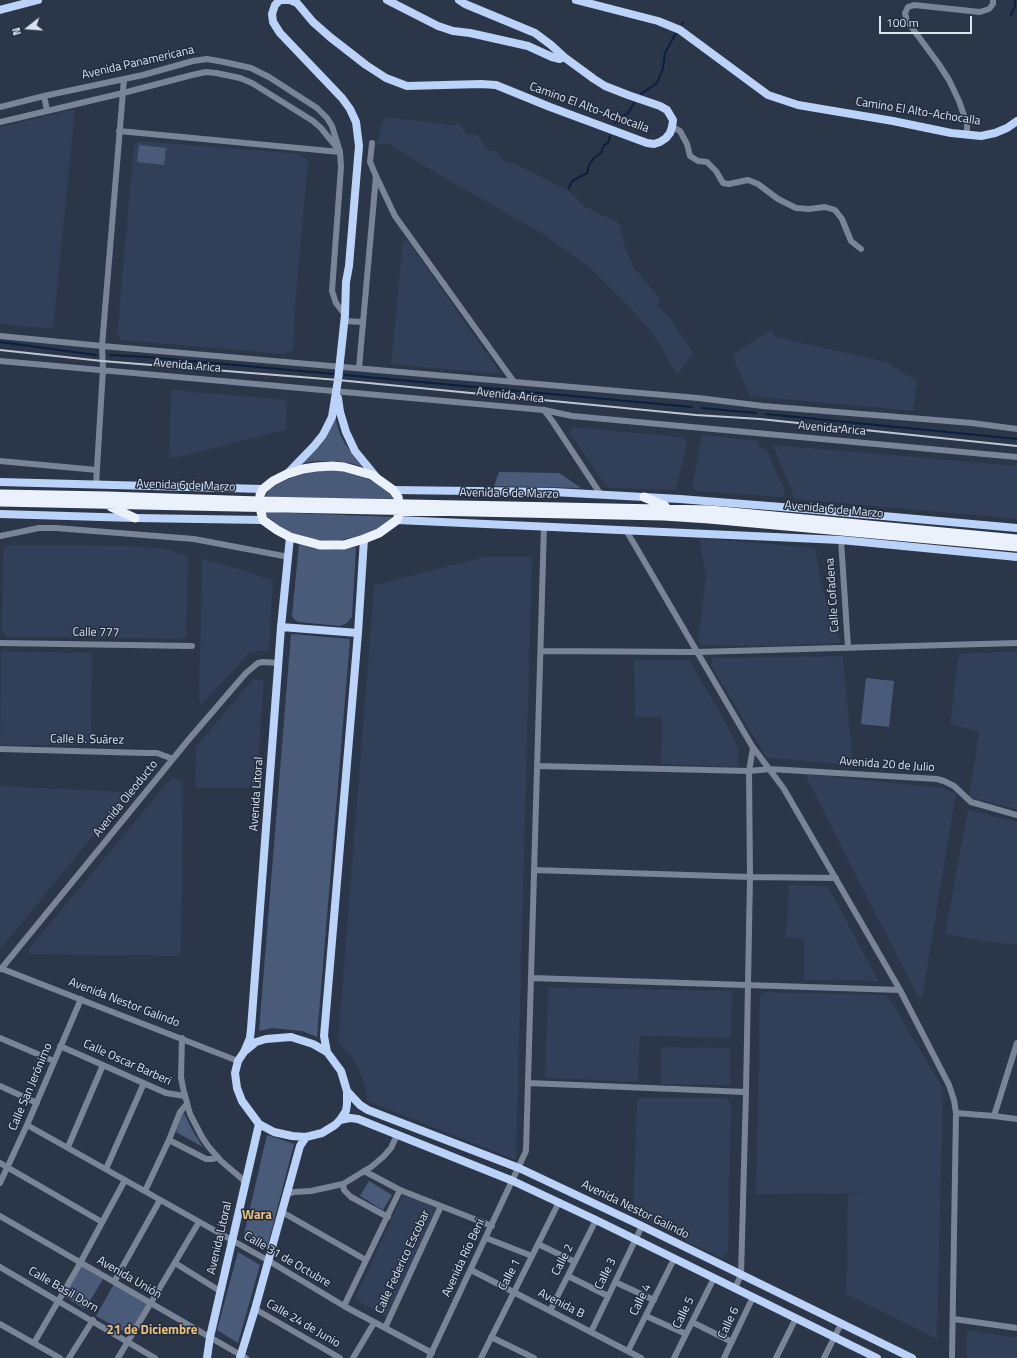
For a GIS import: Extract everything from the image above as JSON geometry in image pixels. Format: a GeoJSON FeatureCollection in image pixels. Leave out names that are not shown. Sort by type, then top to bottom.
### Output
{"type":"FeatureCollection","features":[{"type":"Feature","properties":{"kind":"highway"},"geometry":{"type":"LineString","coordinates":[[332,466],[360,471],[377,478],[393,490],[398,497],[399,512],[378,533],[364,539],[344,544],[320,544],[290,537],[263,520],[260,495],[263,489],[287,474],[310,468],[332,466]]}},
{"type":"Feature","properties":{"kind":"highway","name":"Avenida 6 de Marzo"},"geometry":{"type":"LineString","coordinates":[[0,494],[115,496],[399,512],[664,516],[1017,547]]}},
{"type":"Feature","properties":{"kind":"highway"},"geometry":{"type":"LineString","coordinates":[[644,497],[670,508]]}},
{"type":"Feature","properties":{"kind":"highway","name":"Avenida 6 de Marzo"},"geometry":{"type":"LineString","coordinates":[[0,502],[106,505],[260,505]]}},
{"type":"Feature","properties":{"kind":"highway"},"geometry":{"type":"LineString","coordinates":[[106,505],[136,518]]}},
{"type":"Feature","properties":{"kind":"highway","name":"Avenida 6 de Marzo"},"geometry":{"type":"LineString","coordinates":[[399,512],[670,508],[718,511],[1017,539]]}},
{"type":"Feature","properties":{"kind":"main road"},"geometry":{"type":"LineString","coordinates":[[0,10],[38,0]]}},
{"type":"Feature","properties":{"kind":"main road","name":"Camino El Alto-Achocalla"},"geometry":{"type":"LineString","coordinates":[[287,474],[323,435],[332,417],[337,391],[344,318],[349,300],[351,282],[350,266],[359,160],[356,122],[350,109],[342,98],[280,33],[273,22],[272,14],[275,5],[280,0],[289,0],[297,3],[313,22],[324,32],[366,65],[386,78],[407,86],[496,85],[647,143],[654,144],[660,142],[670,133],[672,120],[666,110],[660,106],[605,86],[564,57],[535,33],[465,4],[459,0]]}},
{"type":"Feature","properties":{"kind":"main road"},"geometry":{"type":"LineString","coordinates":[[387,0],[438,26],[453,31],[528,46],[560,59],[564,57]]}},
{"type":"Feature","properties":{"kind":"main road","name":"Camino El Alto-Achocalla"},"geometry":{"type":"LineString","coordinates":[[576,0],[658,20],[680,30],[755,86],[768,94],[798,105],[893,121],[951,133],[981,136],[995,133],[1007,128],[1017,121]]}},
{"type":"Feature","properties":{"kind":"main road","name":"Camino El Alto-Achocalla"},"geometry":{"type":"LineString","coordinates":[[337,391],[340,412],[346,432],[355,451],[377,478]]}},
{"type":"Feature","properties":{"kind":"main road","name":"Avenida 6 de Marzo"},"geometry":{"type":"LineString","coordinates":[[0,482],[263,489]]}},
{"type":"Feature","properties":{"kind":"main road","name":"Avenida 6 de Marzo"},"geometry":{"type":"LineString","coordinates":[[393,490],[553,492],[644,497],[794,508],[1017,528]]}},
{"type":"Feature","properties":{"kind":"main road","name":"Avenida 6 de Marzo"},"geometry":{"type":"LineString","coordinates":[[399,512],[544,526],[841,540],[1017,557]]}},
{"type":"Feature","properties":{"kind":"main road"},"geometry":{"type":"LineString","coordinates":[[0,514],[263,520]]}},
{"type":"Feature","properties":{"kind":"main road","name":"Avenida Litoral"},"geometry":{"type":"LineString","coordinates":[[244,1052],[250,1038],[251,1029],[281,627],[290,537]]}},
{"type":"Feature","properties":{"kind":"main road"},"geometry":{"type":"LineString","coordinates":[[327,1052],[313,1044],[291,1037],[256,1042],[244,1052],[238,1061],[235,1073],[236,1088],[242,1101],[259,1124],[274,1132],[306,1137],[322,1133],[335,1125],[346,1111],[347,1091],[340,1071],[327,1052],[324,1036],[358,633],[364,539]]}},
{"type":"Feature","properties":{"kind":"main road"},"geometry":{"type":"LineString","coordinates":[[281,627],[358,633]]}},
{"type":"Feature","properties":{"kind":"main road","name":"Avenida Nestor Galindo"},"geometry":{"type":"LineString","coordinates":[[347,1091],[360,1105],[368,1110],[519,1168],[642,1226],[912,1358]]}},
{"type":"Feature","properties":{"kind":"main road"},"geometry":{"type":"LineString","coordinates":[[340,1120],[350,1118],[358,1119],[513,1181],[636,1239],[796,1318],[867,1356],[877,1358]]}},
{"type":"Feature","properties":{"kind":"main road","name":"Avenida Litoral"},"geometry":{"type":"LineString","coordinates":[[206,1356],[259,1124]]}},
{"type":"Feature","properties":{"kind":"main road"},"geometry":{"type":"LineString","coordinates":[[242,1357],[300,1146],[306,1137]]}},
{"type":"Feature","properties":{"kind":"street"},"geometry":{"type":"LineString","coordinates":[[967,134],[967,124],[959,100],[949,80],[907,21],[905,14],[908,7],[914,5],[980,12],[989,9],[993,4],[993,0]]}},
{"type":"Feature","properties":{"kind":"street","name":"Avenida Panamericana"},"geometry":{"type":"LineString","coordinates":[[0,107],[143,75],[193,61],[207,59],[251,68],[269,77],[317,108],[327,118],[332,126],[340,152],[341,167],[332,291],[336,303],[344,318]]}},
{"type":"Feature","properties":{"kind":"street","name":"Avenida Panamericana"},"geometry":{"type":"LineString","coordinates":[[0,122],[192,74],[206,72],[240,78],[252,83],[314,121],[340,152]]}},
{"type":"Feature","properties":{"kind":"street"},"geometry":{"type":"LineString","coordinates":[[96,484],[103,369],[102,346],[124,79]]}},
{"type":"Feature","properties":{"kind":"street"},"geometry":{"type":"LineString","coordinates":[[44,96],[47,110]]}},
{"type":"Feature","properties":{"kind":"street"},"geometry":{"type":"LineString","coordinates":[[672,127],[680,131],[690,156],[698,161],[707,162],[716,171],[723,183],[729,184],[748,180],[758,184],[778,199],[796,208],[809,209],[825,207],[835,210],[842,218],[851,241],[861,249]]}},
{"type":"Feature","properties":{"kind":"street"},"geometry":{"type":"LineString","coordinates":[[119,131],[340,152]]}},
{"type":"Feature","properties":{"kind":"street"},"geometry":{"type":"LineString","coordinates":[[372,143],[370,162],[396,216],[514,382]]}},
{"type":"Feature","properties":{"kind":"street"},"geometry":{"type":"LineString","coordinates":[[359,368],[376,176]]}},
{"type":"Feature","properties":{"kind":"street"},"geometry":{"type":"LineString","coordinates":[[344,318],[363,322]]}},
{"type":"Feature","properties":{"kind":"street","name":"Avenida Arica"},"geometry":{"type":"LineString","coordinates":[[0,336],[698,398],[763,406],[972,423],[1017,429]]}},
{"type":"Feature","properties":{"kind":"street","name":"Avenida Arica"},"geometry":{"type":"LineString","coordinates":[[0,361],[103,369],[544,410],[572,416],[1017,457]]}},
{"type":"Feature","properties":{"kind":"street"},"geometry":{"type":"LineString","coordinates":[[544,410],[601,495]]}},
{"type":"Feature","properties":{"kind":"street"},"geometry":{"type":"LineString","coordinates":[[0,461],[97,470]]}},
{"type":"Feature","properties":{"kind":"street","name":"Avenida Río Beni"},"geometry":{"type":"LineString","coordinates":[[430,1356],[526,1151],[544,526]]}},
{"type":"Feature","properties":{"kind":"street"},"geometry":{"type":"LineString","coordinates":[[0,536],[38,528],[56,528],[194,539],[289,557]]}},
{"type":"Feature","properties":{"kind":"street"},"geometry":{"type":"LineString","coordinates":[[626,530],[754,748],[784,789],[836,878],[900,990],[949,1085],[954,1100],[956,1113],[954,1319],[952,1358]]}},
{"type":"Feature","properties":{"kind":"street","name":"Calle Cofadena"},"geometry":{"type":"LineString","coordinates":[[841,540],[848,647]]}},
{"type":"Feature","properties":{"kind":"street","name":"Calle 777"},"geometry":{"type":"LineString","coordinates":[[0,643],[192,646]]}},
{"type":"Feature","properties":{"kind":"street"},"geometry":{"type":"LineString","coordinates":[[540,651],[697,652],[1017,643]]}},
{"type":"Feature","properties":{"kind":"street","name":"Avenida Oleoducto"},"geometry":{"type":"LineString","coordinates":[[1,968],[246,672],[258,663],[279,663]]}},
{"type":"Feature","properties":{"kind":"street"},"geometry":{"type":"LineString","coordinates":[[735,1288],[741,1275],[750,878],[749,771],[754,748]]}},
{"type":"Feature","properties":{"kind":"street","name":"Calle B. Suárez"},"geometry":{"type":"LineString","coordinates":[[0,750],[146,753],[157,754],[173,759]]}},
{"type":"Feature","properties":{"kind":"street","name":"Avenida 20 de Julio"},"geometry":{"type":"LineString","coordinates":[[537,766],[749,771],[770,769],[937,779],[954,786],[971,802],[1017,815]]}},
{"type":"Feature","properties":{"kind":"street"},"geometry":{"type":"LineString","coordinates":[[534,870],[750,878],[836,878]]}},
{"type":"Feature","properties":{"kind":"street","name":"Avenida Nestor Galindo"},"geometry":{"type":"LineString","coordinates":[[1,968],[238,1061]]}},
{"type":"Feature","properties":{"kind":"street"},"geometry":{"type":"LineString","coordinates":[[531,978],[900,990]]}},
{"type":"Feature","properties":{"kind":"street","name":"Calle San Jerónimo"},"geometry":{"type":"LineString","coordinates":[[0,1183],[37,1103],[81,999]]}},
{"type":"Feature","properties":{"kind":"street"},"geometry":{"type":"LineString","coordinates":[[0,1038],[54,1061]]}},
{"type":"Feature","properties":{"kind":"street"},"geometry":{"type":"LineString","coordinates":[[182,1038],[181,1077],[190,1114],[202,1137],[218,1157],[245,1183]]}},
{"type":"Feature","properties":{"kind":"street"},"geometry":{"type":"LineString","coordinates":[[994,1116],[1017,1043]]}},
{"type":"Feature","properties":{"kind":"street","name":"Calle Oscar Barberi"},"geometry":{"type":"LineString","coordinates":[[60,1046],[166,1093],[185,1096]]}},
{"type":"Feature","properties":{"kind":"street"},"geometry":{"type":"LineString","coordinates":[[68,1147],[103,1065]]}},
{"type":"Feature","properties":{"kind":"street"},"geometry":{"type":"LineString","coordinates":[[106,1169],[144,1083]]}},
{"type":"Feature","properties":{"kind":"street"},"geometry":{"type":"LineString","coordinates":[[528,1083],[746,1092]]}},
{"type":"Feature","properties":{"kind":"street"},"geometry":{"type":"LineString","coordinates":[[0,1086],[37,1103]]}},
{"type":"Feature","properties":{"kind":"street"},"geometry":{"type":"LineString","coordinates":[[145,1191],[169,1140],[180,1112],[187,1104]]}},
{"type":"Feature","properties":{"kind":"street"},"geometry":{"type":"LineString","coordinates":[[956,1113],[1017,1119]]}},
{"type":"Feature","properties":{"kind":"street","name":"Calle 31 de Octubre"},"geometry":{"type":"LineString","coordinates":[[27,1125],[269,1261],[344,1306],[385,1328],[430,1356]]}},
{"type":"Feature","properties":{"kind":"street"},"geometry":{"type":"LineString","coordinates":[[287,1194],[311,1191],[343,1184],[383,1157],[391,1148],[397,1135]]}},
{"type":"Feature","properties":{"kind":"street"},"geometry":{"type":"LineString","coordinates":[[169,1140],[206,1158],[213,1159],[218,1157]]}},
{"type":"Feature","properties":{"kind":"street"},"geometry":{"type":"LineString","coordinates":[[0,1163],[102,1222]]}},
{"type":"Feature","properties":{"kind":"street"},"geometry":{"type":"LineString","coordinates":[[364,1171],[400,1190],[492,1226]]}},
{"type":"Feature","properties":{"kind":"street"},"geometry":{"type":"LineString","coordinates":[[34,1343],[59,1301],[125,1180]]}},
{"type":"Feature","properties":{"kind":"street"},"geometry":{"type":"LineString","coordinates":[[343,1184],[344,1190],[351,1196],[388,1217]]}},
{"type":"Feature","properties":{"kind":"street"},"geometry":{"type":"LineString","coordinates":[[344,1306],[400,1190]]}},
{"type":"Feature","properties":{"kind":"street"},"geometry":{"type":"LineString","coordinates":[[114,1282],[160,1200]]}},
{"type":"Feature","properties":{"kind":"street","name":"Calle 1"},"geometry":{"type":"LineString","coordinates":[[481,1358],[559,1202]]}},
{"type":"Feature","properties":{"kind":"street","name":"Calle Federico Escobar"},"geometry":{"type":"LineString","coordinates":[[385,1328],[441,1206]]}},
{"type":"Feature","properties":{"kind":"street"},"geometry":{"type":"LineString","coordinates":[[282,1212],[366,1260]]}},
{"type":"Feature","properties":{"kind":"street","name":"Avenida Unión"},"geometry":{"type":"LineString","coordinates":[[0,1216],[210,1336],[242,1357]]}},
{"type":"Feature","properties":{"kind":"street","name":"Calle 2"},"geometry":{"type":"LineString","coordinates":[[550,1311],[596,1220]]}},
{"type":"Feature","properties":{"kind":"street"},"geometry":{"type":"LineString","coordinates":[[118,1358],[199,1222]]}},
{"type":"Feature","properties":{"kind":"street","name":"Calle 3"},"geometry":{"type":"LineString","coordinates":[[591,1332],[642,1226]]}},
{"type":"Feature","properties":{"kind":"street"},"geometry":{"type":"LineString","coordinates":[[486,1238],[532,1256]]}},
{"type":"Feature","properties":{"kind":"street"},"geometry":{"type":"LineString","coordinates":[[538,1244],[575,1262]]}},
{"type":"Feature","properties":{"kind":"street","name":"Calle 4"},"geometry":{"type":"LineString","coordinates":[[629,1354],[674,1259]]}},
{"type":"Feature","properties":{"kind":"street"},"geometry":{"type":"LineString","coordinates":[[175,1263],[220,1291]]}},
{"type":"Feature","properties":{"kind":"street","name":"Calle Basil Dorn"},"geometry":{"type":"LineString","coordinates":[[0,1267],[156,1358]]}},
{"type":"Feature","properties":{"kind":"street","name":"Avenida B"},"geometry":{"type":"LineString","coordinates":[[471,1270],[591,1332],[629,1354],[641,1358]]}},
{"type":"Feature","properties":{"kind":"street"},"geometry":{"type":"LineString","coordinates":[[568,1276],[608,1296]]}},
{"type":"Feature","properties":{"kind":"street","name":"Calle 5"},"geometry":{"type":"LineString","coordinates":[[674,1358],[714,1278]]}},
{"type":"Feature","properties":{"kind":"street"},"geometry":{"type":"LineString","coordinates":[[615,1282],[654,1300]]}},
{"type":"Feature","properties":{"kind":"street","name":"Calle 6"},"geometry":{"type":"LineString","coordinates":[[726,1357],[753,1297]]}},
{"type":"Feature","properties":{"kind":"street","name":"Calle 24 de Junio"},"geometry":{"type":"LineString","coordinates":[[255,1309],[340,1358]]}},
{"type":"Feature","properties":{"kind":"street"},"geometry":{"type":"LineString","coordinates":[[646,1316],[686,1334]]}},
{"type":"Feature","properties":{"kind":"street"},"geometry":{"type":"LineString","coordinates":[[776,1358],[796,1318]]}},
{"type":"Feature","properties":{"kind":"street"},"geometry":{"type":"LineString","coordinates":[[954,1319],[1017,1328]]}},
{"type":"Feature","properties":{"kind":"street"},"geometry":{"type":"LineString","coordinates":[[69,1358],[93,1320]]}},
{"type":"Feature","properties":{"kind":"street"},"geometry":{"type":"LineString","coordinates":[[692,1322],[732,1342]]}},
{"type":"Feature","properties":{"kind":"street"},"geometry":{"type":"LineString","coordinates":[[353,1358],[374,1323]]}},
{"type":"Feature","properties":{"kind":"street"},"geometry":{"type":"LineString","coordinates":[[0,1324],[60,1358]]}},
{"type":"Feature","properties":{"kind":"street"},"geometry":{"type":"LineString","coordinates":[[824,1358],[841,1324]]}},
{"type":"Feature","properties":{"kind":"street"},"geometry":{"type":"LineString","coordinates":[[491,1337],[534,1358]]}},
{"type":"Feature","properties":{"kind":"shaded area"},"geometry":{"type":"Polygon","coordinates":[[[75,109],[53,329],[0,324],[0,127],[75,109]]]}},
{"type":"Feature","properties":{"kind":"shaded area"},"geometry":{"type":"Polygon","coordinates":[[[384,117],[452,125],[459,123],[467,135],[478,135],[486,149],[497,152],[505,162],[516,164],[570,192],[584,206],[619,223],[625,247],[634,268],[661,300],[657,305],[672,321],[693,353],[677,375],[650,330],[592,269],[546,236],[388,144],[377,144],[384,117]]]}},
{"type":"Feature","properties":{"kind":"shaded area"},"geometry":{"type":"Polygon","coordinates":[[[139,141],[300,154],[308,161],[295,307],[293,350],[284,354],[121,340],[117,335],[134,144],[139,141]]]}},
{"type":"Feature","properties":{"kind":"shaded area"},"geometry":{"type":"Polygon","coordinates":[[[139,145],[166,148],[164,165],[137,162],[139,145]]]}},
{"type":"Feature","properties":{"kind":"shaded area"},"geometry":{"type":"Polygon","coordinates":[[[408,241],[501,374],[391,364],[403,242],[408,241]]]}},
{"type":"Feature","properties":{"kind":"shaded area"},"geometry":{"type":"Polygon","coordinates":[[[771,330],[776,337],[886,362],[917,381],[913,411],[750,396],[732,355],[771,330]]]}},
{"type":"Feature","properties":{"kind":"shaded area"},"geometry":{"type":"Polygon","coordinates":[[[171,390],[287,400],[286,430],[179,457],[169,458],[171,390]]]}},
{"type":"Feature","properties":{"kind":"shaded area"},"geometry":{"type":"Polygon","coordinates":[[[335,417],[340,434],[345,444],[363,467],[336,461],[314,461],[301,464],[327,437],[335,417]]]}},
{"type":"Feature","properties":{"kind":"shaded area"},"geometry":{"type":"Polygon","coordinates":[[[573,427],[682,437],[687,442],[676,490],[608,488],[570,434],[573,427]]]}},
{"type":"Feature","properties":{"kind":"shaded area"},"geometry":{"type":"Polygon","coordinates":[[[704,435],[758,441],[758,446],[767,450],[784,489],[785,495],[782,497],[696,491],[692,487],[701,438],[704,435]]]}},
{"type":"Feature","properties":{"kind":"shaded area"},"geometry":{"type":"Polygon","coordinates":[[[773,445],[1017,466],[1017,519],[795,499],[773,445]]]}},
{"type":"Feature","properties":{"kind":"shaded area"},"geometry":{"type":"Polygon","coordinates":[[[314,470],[336,470],[355,473],[374,482],[388,492],[394,499],[265,497],[269,490],[277,484],[314,470]]]}},
{"type":"Feature","properties":{"kind":"shaded area"},"geometry":{"type":"Polygon","coordinates":[[[499,472],[559,473],[581,488],[494,486],[499,472]]]}},
{"type":"Feature","properties":{"kind":"shaded area"},"geometry":{"type":"Polygon","coordinates":[[[264,512],[394,517],[380,528],[367,534],[337,541],[317,540],[298,536],[280,527],[264,512]]]}},
{"type":"Feature","properties":{"kind":"shaded area"},"geometry":{"type":"Polygon","coordinates":[[[699,538],[815,548],[821,585],[841,643],[774,646],[702,645],[698,640],[706,576],[699,538]]]}},
{"type":"Feature","properties":{"kind":"shaded area"},"geometry":{"type":"Polygon","coordinates":[[[299,544],[314,548],[336,550],[356,547],[352,617],[347,623],[340,626],[298,622],[292,616],[299,544]]]}},
{"type":"Feature","properties":{"kind":"shaded area"},"geometry":{"type":"Polygon","coordinates":[[[8,545],[128,546],[166,549],[188,556],[186,636],[181,639],[7,637],[2,632],[3,549],[8,545]]]}},
{"type":"Feature","properties":{"kind":"shaded area"},"geometry":{"type":"Polygon","coordinates":[[[484,557],[532,557],[516,1160],[367,1101],[364,1083],[355,1061],[338,1042],[374,585],[484,557]]]}},
{"type":"Feature","properties":{"kind":"shaded area"},"geometry":{"type":"Polygon","coordinates":[[[202,559],[273,580],[269,651],[250,652],[201,705],[199,700],[202,559]]]}},
{"type":"Feature","properties":{"kind":"shaded area"},"geometry":{"type":"Polygon","coordinates":[[[291,634],[350,639],[317,1037],[302,1031],[272,1028],[259,1031],[291,634]]]}},
{"type":"Feature","properties":{"kind":"shaded area"},"geometry":{"type":"Polygon","coordinates":[[[1,651],[92,653],[92,745],[0,745],[1,651]]]}},
{"type":"Feature","properties":{"kind":"shaded area"},"geometry":{"type":"Polygon","coordinates":[[[1017,651],[1017,809],[969,797],[979,732],[950,724],[959,654],[1017,651]]]}},
{"type":"Feature","properties":{"kind":"shaded area"},"geometry":{"type":"Polygon","coordinates":[[[843,656],[853,765],[768,758],[764,754],[711,665],[713,658],[843,656]]]}},
{"type":"Feature","properties":{"kind":"shaded area"},"geometry":{"type":"Polygon","coordinates":[[[634,660],[689,660],[724,719],[739,748],[737,767],[661,764],[662,717],[635,717],[634,660]]]}},
{"type":"Feature","properties":{"kind":"shaded area"},"geometry":{"type":"Polygon","coordinates":[[[866,678],[894,681],[889,727],[861,724],[866,678]]]}},
{"type":"Feature","properties":{"kind":"shaded area"},"geometry":{"type":"Polygon","coordinates":[[[253,679],[264,680],[256,788],[195,788],[196,747],[253,679]]]}},
{"type":"Feature","properties":{"kind":"shaded area"},"geometry":{"type":"Polygon","coordinates":[[[805,774],[942,788],[956,793],[922,998],[917,996],[805,774]]]}},
{"type":"Feature","properties":{"kind":"shaded area"},"geometry":{"type":"Polygon","coordinates":[[[172,777],[183,782],[181,953],[175,956],[29,954],[29,949],[172,777]]]}},
{"type":"Feature","properties":{"kind":"shaded area"},"geometry":{"type":"Polygon","coordinates":[[[0,786],[129,792],[2,947],[0,946],[0,786]]]}},
{"type":"Feature","properties":{"kind":"shaded area"},"geometry":{"type":"Polygon","coordinates":[[[968,810],[1017,822],[1017,945],[945,934],[968,810]]]}},
{"type":"Feature","properties":{"kind":"shaded area"},"geometry":{"type":"Polygon","coordinates":[[[789,885],[828,886],[878,981],[804,980],[804,939],[786,937],[789,885]]]}},
{"type":"Feature","properties":{"kind":"shaded area"},"geometry":{"type":"Polygon","coordinates":[[[548,987],[732,991],[731,1038],[640,1036],[638,1082],[545,1078],[548,987]]]}},
{"type":"Feature","properties":{"kind":"shaded area"},"geometry":{"type":"Polygon","coordinates":[[[764,992],[887,995],[943,1088],[937,1339],[846,1294],[848,1194],[878,1194],[846,1193],[756,1194],[760,996],[764,992]]]}},
{"type":"Feature","properties":{"kind":"shaded area"},"geometry":{"type":"Polygon","coordinates":[[[661,1047],[730,1048],[730,1085],[661,1084],[661,1047]]]}},
{"type":"Feature","properties":{"kind":"shaded area"},"geometry":{"type":"Polygon","coordinates":[[[637,1098],[726,1098],[731,1104],[728,1252],[722,1258],[633,1214],[637,1098]]]}},
{"type":"Feature","properties":{"kind":"shaded area"},"geometry":{"type":"Polygon","coordinates":[[[183,1111],[192,1130],[203,1147],[176,1132],[183,1111]]]}},
{"type":"Feature","properties":{"kind":"shaded area"},"geometry":{"type":"Polygon","coordinates":[[[267,1135],[294,1144],[267,1248],[244,1234],[267,1135]]]}},
{"type":"Feature","properties":{"kind":"shaded area"},"geometry":{"type":"Polygon","coordinates":[[[369,1181],[392,1195],[383,1210],[360,1196],[369,1181]]]}},
{"type":"Feature","properties":{"kind":"shaded area"},"geometry":{"type":"Polygon","coordinates":[[[403,1194],[437,1207],[386,1317],[355,1299],[403,1194]]]}},
{"type":"Feature","properties":{"kind":"shaded area"},"geometry":{"type":"Polygon","coordinates":[[[238,1252],[260,1265],[238,1343],[217,1330],[238,1252]]]}},
{"type":"Feature","properties":{"kind":"shaded area"},"geometry":{"type":"Polygon","coordinates":[[[81,1266],[103,1279],[85,1309],[64,1296],[81,1266]]]}},
{"type":"Feature","properties":{"kind":"shaded area"},"geometry":{"type":"Polygon","coordinates":[[[114,1284],[148,1303],[130,1335],[96,1316],[114,1284]]]}},
{"type":"Feature","properties":{"kind":"shaded area"},"geometry":{"type":"Polygon","coordinates":[[[967,1330],[1017,1338],[1017,1358],[967,1358],[967,1330]]]}},
{"type":"Feature","properties":{"kind":"waterway"},"geometry":{"type":"LineString","coordinates":[[1011,15],[1015,6],[1015,0]]}},
{"type":"Feature","properties":{"kind":"waterway"},"geometry":{"type":"LineString","coordinates":[[641,94],[657,83],[663,68],[665,53],[676,33]]}},
{"type":"Feature","properties":{"kind":"waterway"},"geometry":{"type":"LineString","coordinates":[[615,123],[628,113],[634,103]]}},
{"type":"Feature","properties":{"kind":"waterway"},"geometry":{"type":"LineString","coordinates":[[569,188],[572,181],[587,173],[589,165],[594,158],[601,153],[604,145],[608,143],[610,136]]}},
{"type":"Feature","properties":{"kind":"waterway"},"geometry":{"type":"LineString","coordinates":[[0,342],[96,355]]}},
{"type":"Feature","properties":{"kind":"waterway"},"geometry":{"type":"LineString","coordinates":[[110,355],[334,374]]}},
{"type":"Feature","properties":{"kind":"waterway"},"geometry":{"type":"LineString","coordinates":[[345,375],[692,407]]}},
{"type":"Feature","properties":{"kind":"waterway"},"geometry":{"type":"LineString","coordinates":[[702,408],[756,413]]}},
{"type":"Feature","properties":{"kind":"waterway"},"geometry":{"type":"LineString","coordinates":[[766,414],[1017,439]]}},
{"type":"Feature","properties":{"kind":"railway"},"geometry":{"type":"LineString","coordinates":[[0,350],[102,361],[338,380],[696,415],[760,419],[1017,446]]}},
{"type":"Feature","properties":{"kind":"district","name":"Wara"},"geometry":{"type":"Point","coordinates":[257,1216]}},
{"type":"Feature","properties":{"kind":"district","name":"21 de Diciembre"},"geometry":{"type":"Point","coordinates":[152,1331]}}]}
